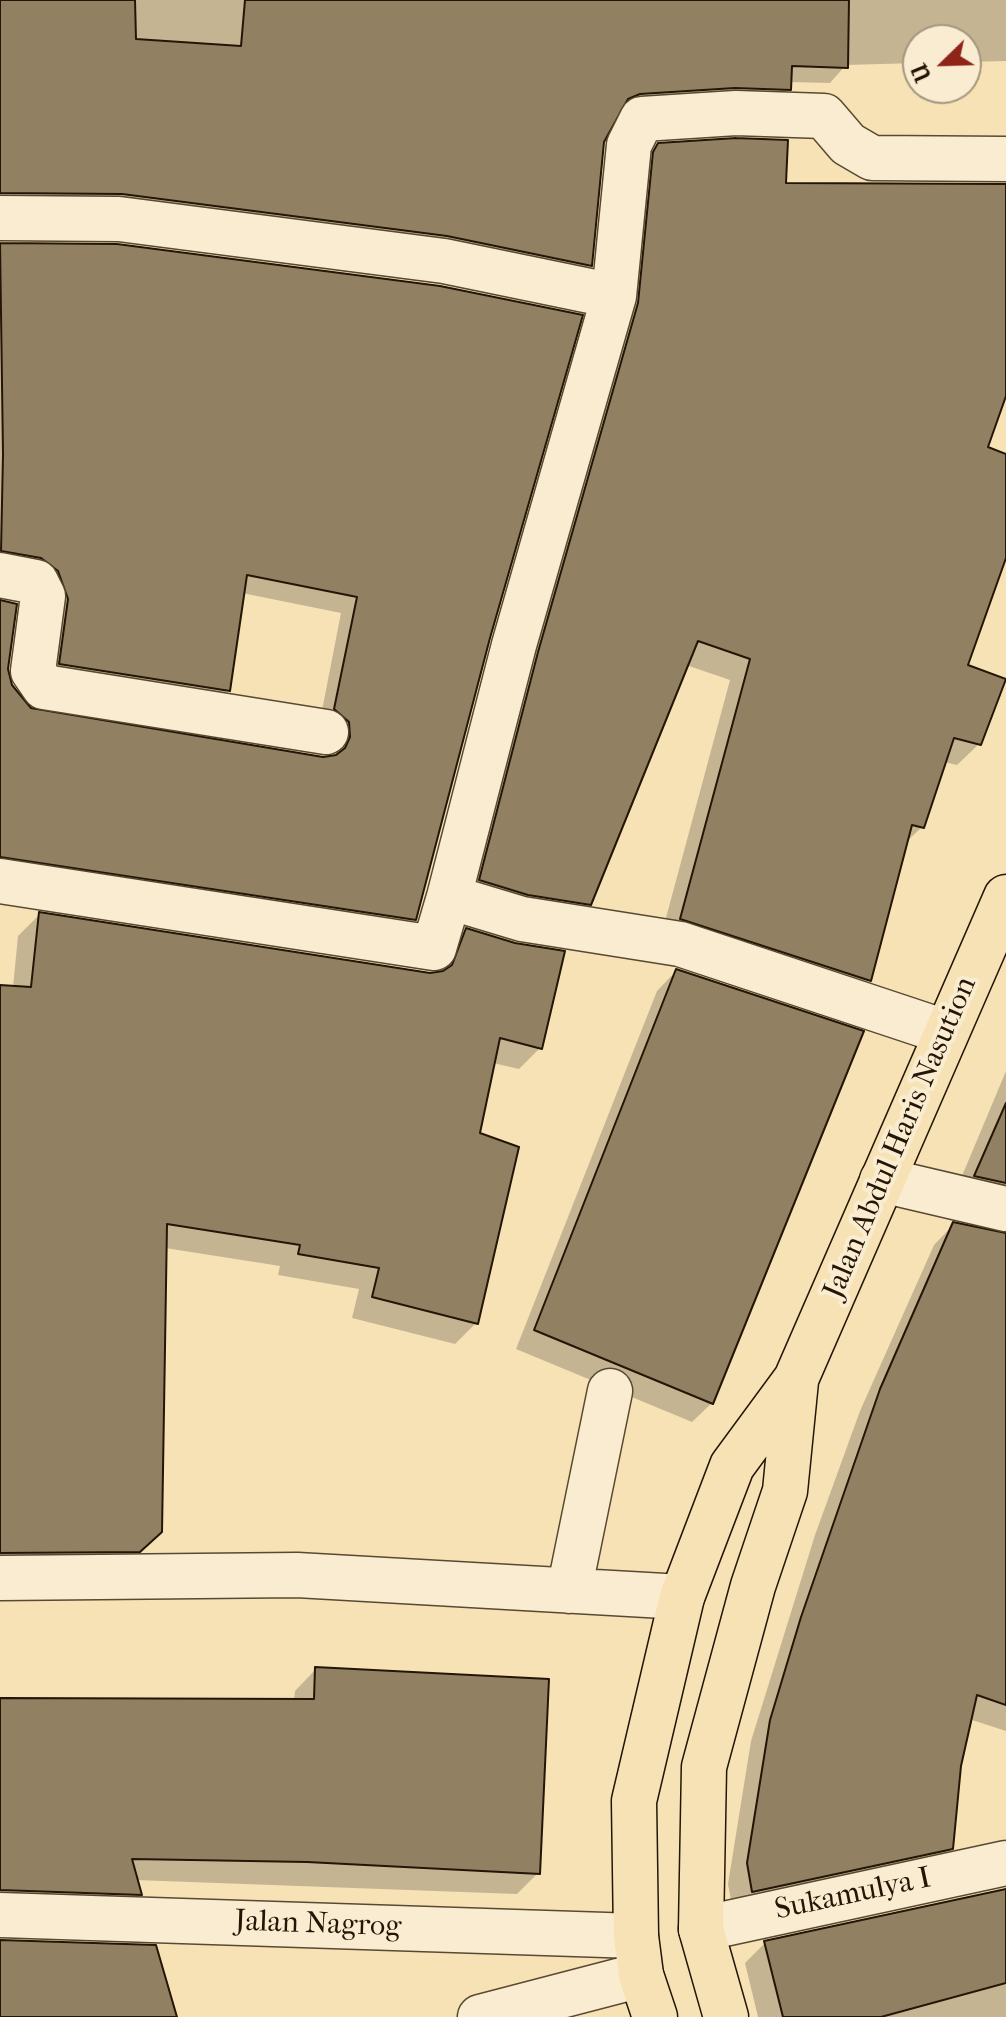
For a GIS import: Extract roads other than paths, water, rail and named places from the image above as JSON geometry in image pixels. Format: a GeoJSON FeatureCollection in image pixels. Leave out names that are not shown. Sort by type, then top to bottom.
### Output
{"type":"FeatureCollection","features":[{"type":"Feature","properties":{"kind":"highway","name":"Jalan Abdul Haris Nasution"},"geometry":{"type":"LineString","coordinates":[[655,2017],[638,1956],[634,1801],[682,1597],[732,1466],[796,1379],[1006,897]]}},
{"type":"Feature","properties":{"kind":"highway","name":"Jalan Abdul Haris Nasution"},"geometry":{"type":"LineString","coordinates":[[726,2017],[701,1929],[704,1767],[753,1586],[785,1491],[796,1379]]}},
{"type":"Feature","properties":{"kind":"street"},"geometry":{"type":"LineString","coordinates":[[0,881],[434,948],[514,645],[614,296],[629,145],[642,119],[736,113],[824,116],[848,144],[872,158],[1006,159]]}},
{"type":"Feature","properties":{"kind":"street"},"geometry":{"type":"LineString","coordinates":[[0,218],[119,219],[444,261],[614,296]]}},
{"type":"Feature","properties":{"kind":"street"},"geometry":{"type":"LineString","coordinates":[[0,575],[36,582],[43,596],[33,671],[44,687],[326,732]]}},
{"type":"Feature","properties":{"kind":"street"},"geometry":{"type":"LineString","coordinates":[[449,897],[522,919],[680,944],[945,1032]]}},
{"type":"Feature","properties":{"kind":"street"},"geometry":{"type":"LineString","coordinates":[[882,1180],[1006,1209]]}},
{"type":"Feature","properties":{"kind":"street"},"geometry":{"type":"LineString","coordinates":[[569,1591],[610,1391]]}},
{"type":"Feature","properties":{"kind":"street"},"geometry":{"type":"LineString","coordinates":[[0,1578],[297,1575],[682,1597]]}},
{"type":"Feature","properties":{"kind":"street","name":"Sukamulya I"},"geometry":{"type":"LineString","coordinates":[[701,1929],[1006,1863]]}},
{"type":"Feature","properties":{"kind":"street","name":"Jalan Nagrog"},"geometry":{"type":"LineString","coordinates":[[0,1915],[638,1956]]}},
{"type":"Feature","properties":{"kind":"street"},"geometry":{"type":"LineString","coordinates":[[477,2016],[638,1956]]}}]}
